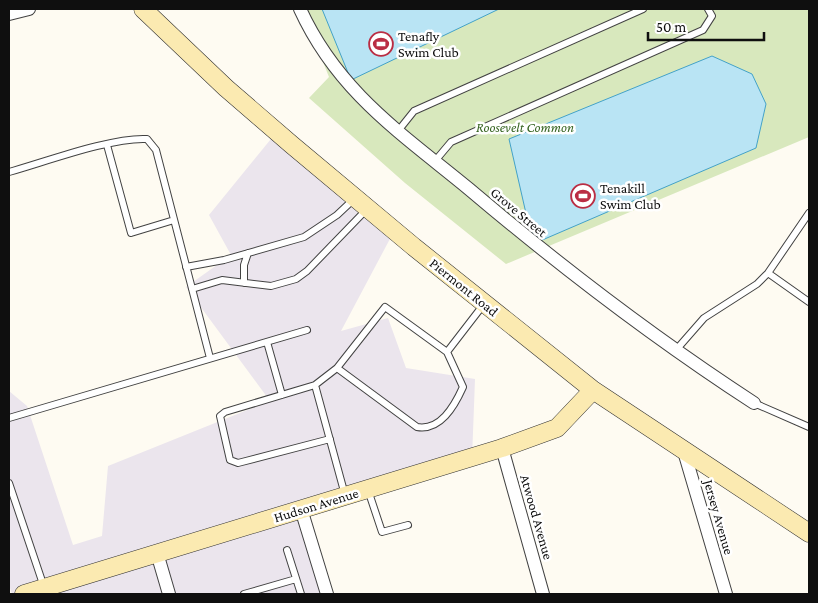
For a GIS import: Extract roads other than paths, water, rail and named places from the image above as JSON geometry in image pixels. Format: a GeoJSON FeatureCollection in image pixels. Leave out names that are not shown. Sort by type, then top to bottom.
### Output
{"type":"FeatureCollection","features":[{"type":"Feature","properties":{"kind":"street"},"geometry":{"type":"LineString","coordinates":[[9,14],[29,9]]}},
{"type":"Feature","properties":{"kind":"street","name":"Piermont Road"},"geometry":{"type":"LineString","coordinates":[[143,9],[226,88],[361,203],[593,390],[809,533]]}},
{"type":"Feature","properties":{"kind":"street","name":"Grove Street"},"geometry":{"type":"LineString","coordinates":[[300,9],[319,46],[345,82],[398,131],[533,244],[675,351],[754,403]]}},
{"type":"Feature","properties":{"kind":"street","name":"Hudson Avenue"},"geometry":{"type":"LineString","coordinates":[[24,594],[502,448],[557,428],[593,390]]}},
{"type":"Feature","properties":{"kind":"street","name":"Atwood Avenue"},"geometry":{"type":"LineString","coordinates":[[502,448],[543,594]]}},
{"type":"Feature","properties":{"kind":"street","name":"Jersey Avenue"},"geometry":{"type":"LineString","coordinates":[[683,448],[726,594]]}},
{"type":"Feature","properties":{"kind":"street"},"geometry":{"type":"LineString","coordinates":[[301,510],[327,594]]}},
{"type":"Feature","properties":{"kind":"street"},"geometry":{"type":"LineString","coordinates":[[157,554],[169,594]]}},
{"type":"Feature","properties":{"kind":"lane"},"geometry":{"type":"LineString","coordinates":[[398,131],[414,111],[643,9]]}},
{"type":"Feature","properties":{"kind":"lane"},"geometry":{"type":"LineString","coordinates":[[435,161],[451,142],[703,30],[712,16],[708,9]]}},
{"type":"Feature","properties":{"kind":"lane"},"geometry":{"type":"LineString","coordinates":[[9,172],[136,138],[147,139],[156,150],[210,358]]}},
{"type":"Feature","properties":{"kind":"lane"},"geometry":{"type":"LineString","coordinates":[[107,145],[131,233],[174,220]]}},
{"type":"Feature","properties":{"kind":"lane"},"geometry":{"type":"LineString","coordinates":[[186,267],[248,253],[304,237],[337,215],[361,203]]}},
{"type":"Feature","properties":{"kind":"lane"},"geometry":{"type":"LineString","coordinates":[[192,289],[222,280],[271,286],[296,279],[307,271],[361,203]]}},
{"type":"Feature","properties":{"kind":"lane"},"geometry":{"type":"LineString","coordinates":[[675,351],[704,318],[757,284],[768,273],[809,213]]}},
{"type":"Feature","properties":{"kind":"lane"},"geometry":{"type":"LineString","coordinates":[[244,284],[244,265],[248,253]]}},
{"type":"Feature","properties":{"kind":"lane"},"geometry":{"type":"LineString","coordinates":[[768,273],[809,302]]}},
{"type":"Feature","properties":{"kind":"lane"},"geometry":{"type":"LineString","coordinates":[[447,352],[485,303]]}},
{"type":"Feature","properties":{"kind":"lane"},"geometry":{"type":"LineString","coordinates":[[330,439],[238,463],[230,460],[220,416],[225,412],[315,385],[337,368],[385,306],[447,352],[463,387],[457,400],[437,425],[428,428],[417,426],[337,368]]}},
{"type":"Feature","properties":{"kind":"lane"},"geometry":{"type":"LineString","coordinates":[[9,418],[307,330]]}},
{"type":"Feature","properties":{"kind":"lane"},"geometry":{"type":"LineString","coordinates":[[267,342],[282,395]]}},
{"type":"Feature","properties":{"kind":"lane"},"geometry":{"type":"LineString","coordinates":[[315,385],[345,496]]}},
{"type":"Feature","properties":{"kind":"lane"},"geometry":{"type":"LineString","coordinates":[[754,403],[809,427]]}},
{"type":"Feature","properties":{"kind":"lane"},"geometry":{"type":"LineString","coordinates":[[9,483],[44,588]]}},
{"type":"Feature","properties":{"kind":"lane"},"geometry":{"type":"LineString","coordinates":[[367,489],[382,532],[408,525]]}},
{"type":"Feature","properties":{"kind":"lane"},"geometry":{"type":"LineString","coordinates":[[287,550],[300,594]]}},
{"type":"Feature","properties":{"kind":"lane"},"geometry":{"type":"LineString","coordinates":[[244,594],[296,579]]}},
{"type":"Feature","properties":{"kind":"water","name":"Tenafly Swim Club"},"geometry":{"type":"Polygon","coordinates":[[[322,9],[499,9],[351,80],[322,9]]]}},
{"type":"Feature","properties":{"kind":"water","name":"Tenakill Swim Club"},"geometry":{"type":"Polygon","coordinates":[[[712,56],[752,74],[766,104],[756,148],[533,244],[509,139],[712,56]]]}},
{"type":"Feature","properties":{"kind":"place","name":"Tenafly Swim Club"},"geometry":{"type":"Point","coordinates":[381,44]}},
{"type":"Feature","properties":{"kind":"place","name":"Tenakill Swim Club"},"geometry":{"type":"Point","coordinates":[583,196]}},
{"type":"Feature","properties":{"kind":"park label","name":"Roosevelt Common"},"geometry":{"type":"Point","coordinates":[525,127]}}]}
